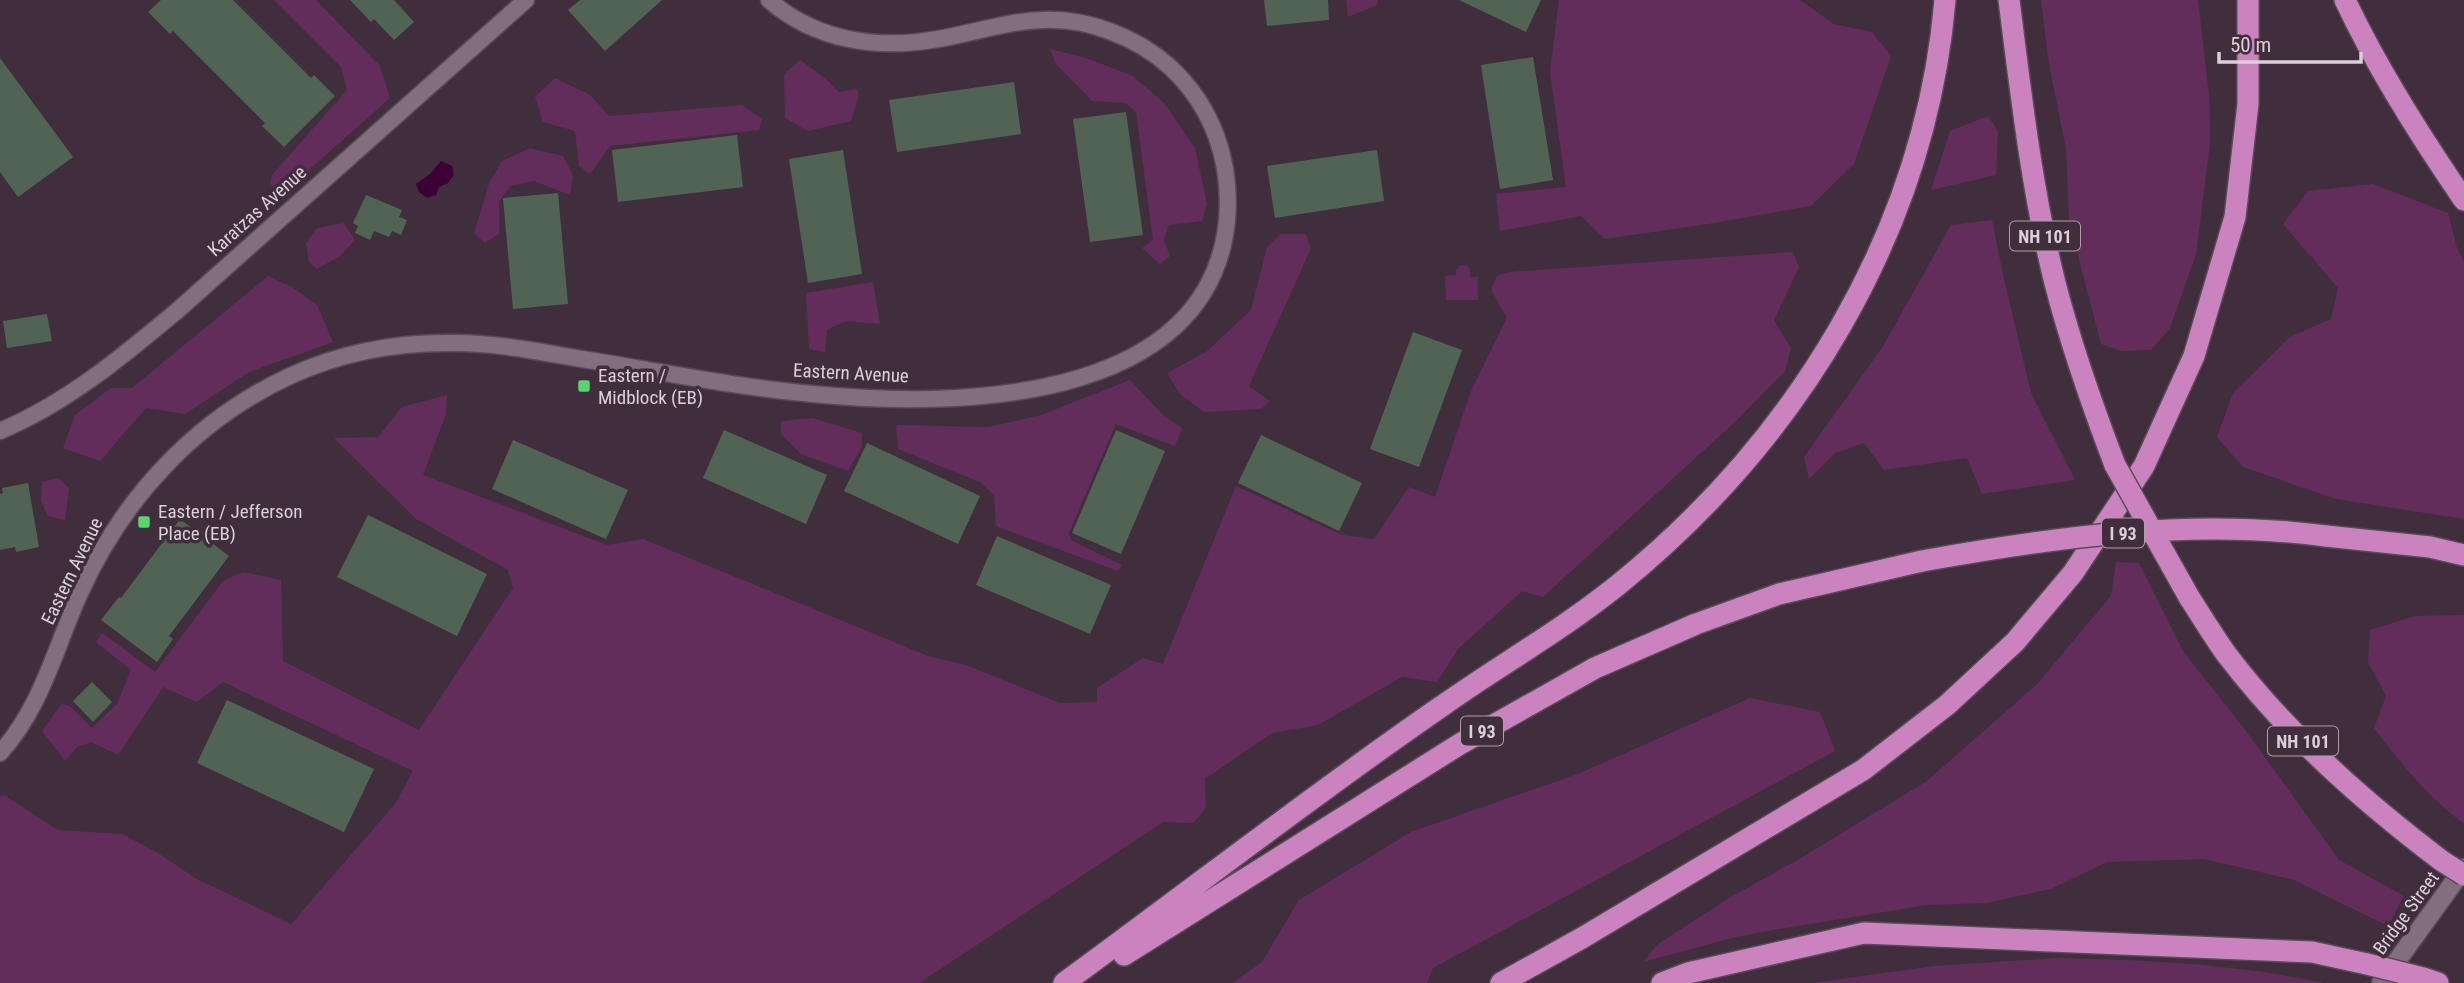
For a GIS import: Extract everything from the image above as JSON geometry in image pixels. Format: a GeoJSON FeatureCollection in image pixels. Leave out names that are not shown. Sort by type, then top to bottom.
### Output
{"type":"FeatureCollection","features":[{"type":"Feature","properties":{"kind":"highway"},"geometry":{"type":"LineString","coordinates":[[1064,983],[1442,705],[1541,641],[1614,588],[1713,499],[1743,466],[1772,431],[1822,358],[1876,257],[1901,198],[1926,113],[1936,69],[1945,0]]}},
{"type":"Feature","properties":{"kind":"highway","name":"NH 101"},"geometry":{"type":"LineString","coordinates":[[2010,0],[2023,108],[2055,282],[2072,346],[2115,465],[2189,597],[2227,655],[2315,754],[2379,813],[2464,875]]}},
{"type":"Feature","properties":{"kind":"highway"},"geometry":{"type":"LineString","coordinates":[[1501,983],[1582,938],[1863,770],[1947,705],[2015,642],[2073,573],[2144,466],[2194,356],[2235,218],[2248,104],[2248,0]]}},
{"type":"Feature","properties":{"kind":"highway"},"geometry":{"type":"LineString","coordinates":[[2345,0],[2362,37],[2418,132],[2464,200]]}},
{"type":"Feature","properties":{"kind":"highway","name":"I 93"},"geometry":{"type":"LineString","coordinates":[[1080,983],[1460,744],[1595,668],[1696,624],[1779,594],[1922,561],[2091,534],[2216,529],[2282,530],[2430,547],[2464,555]]}},
{"type":"Feature","properties":{"kind":"highway"},"geometry":{"type":"LineString","coordinates":[[1661,983],[1688,973],[1864,933],[2312,952],[2430,980]]}},
{"type":"Feature","properties":{"kind":"street","name":"Karatzas Avenue"},"geometry":{"type":"LineString","coordinates":[[0,431],[48,407],[127,353],[526,0]]}},
{"type":"Feature","properties":{"kind":"street","name":"Eastern Avenue"},"geometry":{"type":"LineString","coordinates":[[0,753],[36,702],[79,594],[98,557],[124,513],[148,483],[183,446],[233,408],[290,376],[320,364],[349,354],[393,346],[452,342],[488,344],[782,391],[882,399],[952,397],[1065,383],[1097,372],[1132,358],[1154,344],[1190,312],[1212,274],[1221,250],[1228,204],[1226,168],[1213,126],[1203,107],[1176,72],[1159,58],[1141,45],[1102,29],[1060,20],[1020,22],[907,43],[860,42],[817,30],[796,20],[769,0]]}},
{"type":"Feature","properties":{"kind":"street","name":"Bridge Street"},"geometry":{"type":"LineString","coordinates":[[2381,983],[2464,868]]}},
{"type":"Feature","properties":{"kind":"shaded area"},"geometry":{"type":"Polygon","coordinates":[[[274,0],[316,0],[380,66],[390,98],[285,191],[274,189],[270,183],[272,175],[347,90],[341,67],[274,0]]]}},
{"type":"Feature","properties":{"kind":"shaded area"},"geometry":{"type":"Polygon","coordinates":[[[1346,0],[1378,0],[1377,5],[1348,17],[1346,0]]]}},
{"type":"Feature","properties":{"kind":"shaded area"},"geometry":{"type":"Polygon","coordinates":[[[1559,0],[1800,0],[1834,24],[1872,32],[1891,56],[1854,164],[1811,206],[1605,239],[1581,216],[1500,231],[1496,194],[1566,187],[1550,72],[1559,0]]]}},
{"type":"Feature","properties":{"kind":"shaded area"},"geometry":{"type":"Polygon","coordinates":[[[2041,0],[2198,0],[2209,96],[2210,143],[2196,254],[2170,328],[2151,350],[2121,351],[2101,344],[2069,221],[2066,149],[2049,64],[2041,0]]]}},
{"type":"Feature","properties":{"kind":"shaded area"},"geometry":{"type":"Polygon","coordinates":[[[1050,49],[1086,58],[1133,76],[1164,103],[1195,148],[1207,204],[1202,221],[1169,225],[1164,240],[1170,256],[1160,264],[1142,248],[1153,240],[1136,112],[1126,103],[1092,101],[1056,64],[1050,49]]]}},
{"type":"Feature","properties":{"kind":"shaded area"},"geometry":{"type":"Polygon","coordinates":[[[800,60],[839,92],[857,89],[859,95],[851,121],[808,131],[785,118],[784,74],[800,60]]]}},
{"type":"Feature","properties":{"kind":"shaded area"},"geometry":{"type":"Polygon","coordinates":[[[555,78],[590,95],[609,116],[742,105],[762,119],[759,130],[610,146],[590,174],[579,166],[575,131],[543,122],[535,97],[555,78]]]}},
{"type":"Feature","properties":{"kind":"shaded area"},"geometry":{"type":"Polygon","coordinates":[[[1988,116],[1998,131],[1996,175],[1931,190],[1950,131],[1988,116]]]}},
{"type":"Feature","properties":{"kind":"shaded area"},"geometry":{"type":"Polygon","coordinates":[[[530,148],[563,156],[573,175],[570,195],[534,181],[510,186],[499,202],[499,234],[485,243],[474,233],[490,181],[502,161],[530,148]]]}},
{"type":"Feature","properties":{"kind":"shaded area"},"geometry":{"type":"Polygon","coordinates":[[[441,161],[452,166],[454,175],[448,183],[439,187],[436,195],[427,198],[419,192],[416,184],[430,174],[441,161]]]}},
{"type":"Feature","properties":{"kind":"shaded area"},"geometry":{"type":"Polygon","coordinates":[[[2373,184],[2448,213],[2457,248],[2464,262],[2464,519],[2336,499],[2243,467],[2217,437],[2233,393],[2290,337],[2331,319],[2338,288],[2283,224],[2308,191],[2373,184]]]}},
{"type":"Feature","properties":{"kind":"shaded area"},"geometry":{"type":"Polygon","coordinates":[[[1992,220],[2031,393],[2075,480],[1982,494],[1967,458],[1884,470],[1864,443],[1835,453],[1809,479],[1804,457],[1882,348],[1951,225],[1992,220]]]}},
{"type":"Feature","properties":{"kind":"shaded area"},"geometry":{"type":"Polygon","coordinates":[[[344,223],[355,240],[340,256],[317,269],[309,262],[306,243],[317,228],[344,223]]]}},
{"type":"Feature","properties":{"kind":"shaded area"},"geometry":{"type":"Polygon","coordinates":[[[1281,234],[1306,234],[1311,248],[1249,386],[1270,401],[1261,409],[1204,412],[1180,394],[1167,373],[1206,352],[1251,310],[1267,247],[1281,234]]]}},
{"type":"Feature","properties":{"kind":"shaded area"},"geometry":{"type":"Polygon","coordinates":[[[1793,252],[1799,267],[1774,320],[1791,349],[1785,371],[1736,421],[1543,597],[1522,591],[1459,648],[1437,682],[1402,677],[1318,725],[1272,733],[1205,779],[1206,808],[1193,823],[1163,822],[919,983],[0,983],[0,797],[4,795],[58,830],[122,834],[158,853],[195,878],[291,924],[395,804],[413,771],[223,682],[197,702],[163,687],[118,755],[91,742],[77,747],[65,761],[42,731],[62,703],[71,707],[92,728],[117,704],[131,670],[96,642],[102,633],[155,672],[223,581],[243,572],[281,580],[283,661],[419,730],[513,588],[508,570],[416,519],[334,438],[378,437],[402,407],[447,395],[446,414],[423,475],[607,545],[643,539],[928,656],[966,665],[1060,703],[1097,702],[1097,688],[1143,658],[1163,664],[1236,486],[1342,535],[1374,539],[1409,487],[1435,497],[1471,391],[1507,318],[1491,290],[1497,276],[1509,272],[1793,252]]]}},
{"type":"Feature","properties":{"kind":"shaded area"},"geometry":{"type":"Polygon","coordinates":[[[1460,265],[1466,265],[1470,269],[1470,277],[1478,277],[1478,300],[1446,300],[1445,276],[1456,275],[1460,265]]]}},
{"type":"Feature","properties":{"kind":"shaded area"},"geometry":{"type":"Polygon","coordinates":[[[268,276],[292,287],[317,305],[333,342],[249,372],[185,414],[146,408],[100,461],[63,448],[75,415],[111,388],[132,388],[268,276]]]}},
{"type":"Feature","properties":{"kind":"shaded area"},"geometry":{"type":"Polygon","coordinates":[[[873,282],[880,324],[846,321],[827,330],[825,352],[809,349],[806,293],[873,282]]]}},
{"type":"Feature","properties":{"kind":"shaded area"},"geometry":{"type":"Polygon","coordinates":[[[1130,380],[1164,416],[1182,428],[1175,446],[1116,424],[1069,533],[1071,540],[1122,565],[1118,571],[996,526],[994,495],[980,482],[898,449],[896,425],[988,427],[1041,415],[1130,380]]]}},
{"type":"Feature","properties":{"kind":"shaded area"},"geometry":{"type":"Polygon","coordinates":[[[812,418],[862,433],[862,446],[848,471],[801,454],[781,434],[781,421],[812,418]]]}},
{"type":"Feature","properties":{"kind":"shaded area"},"geometry":{"type":"Polygon","coordinates":[[[58,478],[69,488],[65,520],[48,516],[41,501],[42,482],[58,478]]]}},
{"type":"Feature","properties":{"kind":"shaded area"},"geometry":{"type":"Polygon","coordinates":[[[2116,562],[2139,563],[2183,651],[2246,731],[2339,860],[2404,896],[2388,926],[2294,880],[2204,859],[2107,862],[2051,889],[1986,903],[1927,905],[1773,930],[1643,962],[1658,944],[1729,898],[1801,858],[1927,781],[2037,684],[2111,596],[2116,562]]]}},
{"type":"Feature","properties":{"kind":"shaded area"},"geometry":{"type":"Polygon","coordinates":[[[2464,615],[2463,823],[2415,779],[2374,728],[2386,696],[2368,662],[2370,630],[2415,616],[2464,615]]]}},
{"type":"Feature","properties":{"kind":"shaded area"},"geometry":{"type":"Polygon","coordinates":[[[1750,698],[1820,712],[1835,751],[1433,968],[1427,983],[1232,983],[1262,962],[1299,900],[1411,832],[1578,774],[1750,698]]]}},
{"type":"Feature","properties":{"kind":"shaded area"},"geometry":{"type":"Polygon","coordinates":[[[2059,958],[2192,964],[2258,971],[2324,983],[1813,983],[1934,966],[2059,958]]]}},
{"type":"Feature","properties":{"kind":"building"},"geometry":{"type":"Polygon","coordinates":[[[161,0],[233,0],[311,78],[314,75],[335,96],[284,147],[262,126],[265,123],[173,31],[170,34],[148,12],[161,0]]]}},
{"type":"Feature","properties":{"kind":"building"},"geometry":{"type":"Polygon","coordinates":[[[350,0],[394,0],[414,22],[394,40],[374,19],[371,22],[350,0]]]}},
{"type":"Feature","properties":{"kind":"building"},"geometry":{"type":"Polygon","coordinates":[[[580,0],[662,0],[605,51],[568,10],[580,0]]]}},
{"type":"Feature","properties":{"kind":"building"},"geometry":{"type":"Polygon","coordinates":[[[1264,0],[1328,0],[1329,20],[1267,26],[1264,0]]]}},
{"type":"Feature","properties":{"kind":"building"},"geometry":{"type":"Polygon","coordinates":[[[1459,0],[1541,0],[1526,32],[1459,0]]]}},
{"type":"Feature","properties":{"kind":"building"},"geometry":{"type":"Polygon","coordinates":[[[1533,57],[1553,180],[1500,189],[1481,65],[1533,57]]]}},
{"type":"Feature","properties":{"kind":"building"},"geometry":{"type":"Polygon","coordinates":[[[0,58],[73,157],[18,197],[0,172],[0,58]]]}},
{"type":"Feature","properties":{"kind":"building"},"geometry":{"type":"Polygon","coordinates":[[[1014,82],[1021,134],[897,152],[889,100],[1014,82]]]}},
{"type":"Feature","properties":{"kind":"building"},"geometry":{"type":"Polygon","coordinates":[[[1126,112],[1143,235],[1090,242],[1073,119],[1126,112]]]}},
{"type":"Feature","properties":{"kind":"building"},"geometry":{"type":"Polygon","coordinates":[[[737,135],[743,187],[618,202],[612,150],[737,135]]]}},
{"type":"Feature","properties":{"kind":"building"},"geometry":{"type":"Polygon","coordinates":[[[843,150],[862,274],[808,283],[789,159],[843,150]]]}},
{"type":"Feature","properties":{"kind":"building"},"geometry":{"type":"Polygon","coordinates":[[[1377,150],[1384,201],[1275,218],[1267,166],[1377,150]]]}},
{"type":"Feature","properties":{"kind":"building"},"geometry":{"type":"Polygon","coordinates":[[[558,193],[568,304],[513,309],[503,198],[558,193]]]}},
{"type":"Feature","properties":{"kind":"building"},"geometry":{"type":"Polygon","coordinates":[[[366,195],[402,210],[399,217],[407,220],[401,235],[392,231],[389,237],[374,231],[370,240],[355,233],[358,226],[353,223],[366,195]]]}},
{"type":"Feature","properties":{"kind":"building"},"geometry":{"type":"Polygon","coordinates":[[[47,314],[52,341],[7,348],[3,321],[47,314]]]}},
{"type":"Feature","properties":{"kind":"building"},"geometry":{"type":"Polygon","coordinates":[[[1413,332],[1462,350],[1419,467],[1370,449],[1413,332]]]}},
{"type":"Feature","properties":{"kind":"building"},"geometry":{"type":"Polygon","coordinates":[[[724,430],[827,475],[806,524],[703,478],[724,430]]]}},
{"type":"Feature","properties":{"kind":"building"},"geometry":{"type":"Polygon","coordinates":[[[1116,430],[1165,451],[1121,554],[1072,533],[1116,430]]]}},
{"type":"Feature","properties":{"kind":"building"},"geometry":{"type":"Polygon","coordinates":[[[1261,435],[1362,483],[1339,531],[1238,483],[1261,435]]]}},
{"type":"Feature","properties":{"kind":"building"},"geometry":{"type":"Polygon","coordinates":[[[513,440],[628,490],[606,539],[492,489],[513,440]]]}},
{"type":"Feature","properties":{"kind":"building"},"geometry":{"type":"Polygon","coordinates":[[[867,443],[980,496],[958,544],[844,491],[867,443]]]}},
{"type":"Feature","properties":{"kind":"building"},"geometry":{"type":"Polygon","coordinates":[[[28,483],[39,547],[16,552],[15,547],[0,550],[2,488],[28,483]]]}},
{"type":"Feature","properties":{"kind":"building"},"geometry":{"type":"Polygon","coordinates":[[[368,515],[487,574],[457,636],[337,577],[368,515]]]}},
{"type":"Feature","properties":{"kind":"building"},"geometry":{"type":"Polygon","coordinates":[[[180,519],[229,556],[169,636],[173,639],[157,662],[101,620],[119,597],[121,598],[180,519]]]}},
{"type":"Feature","properties":{"kind":"building"},"geometry":{"type":"Polygon","coordinates":[[[997,536],[1111,585],[1090,634],[976,585],[997,536]]]}},
{"type":"Feature","properties":{"kind":"building"},"geometry":{"type":"Polygon","coordinates":[[[92,682],[112,702],[93,722],[73,701],[92,682]]]}},
{"type":"Feature","properties":{"kind":"building"},"geometry":{"type":"Polygon","coordinates":[[[227,700],[374,769],[344,832],[197,763],[227,700]]]}},
{"type":"Feature","properties":{"kind":"place","name":"Eastern / Midblock (EB)"},"geometry":{"type":"Point","coordinates":[584,386]}},
{"type":"Feature","properties":{"kind":"place","name":"Eastern / Jefferson Place (EB)"},"geometry":{"type":"Point","coordinates":[144,522]}}]}
